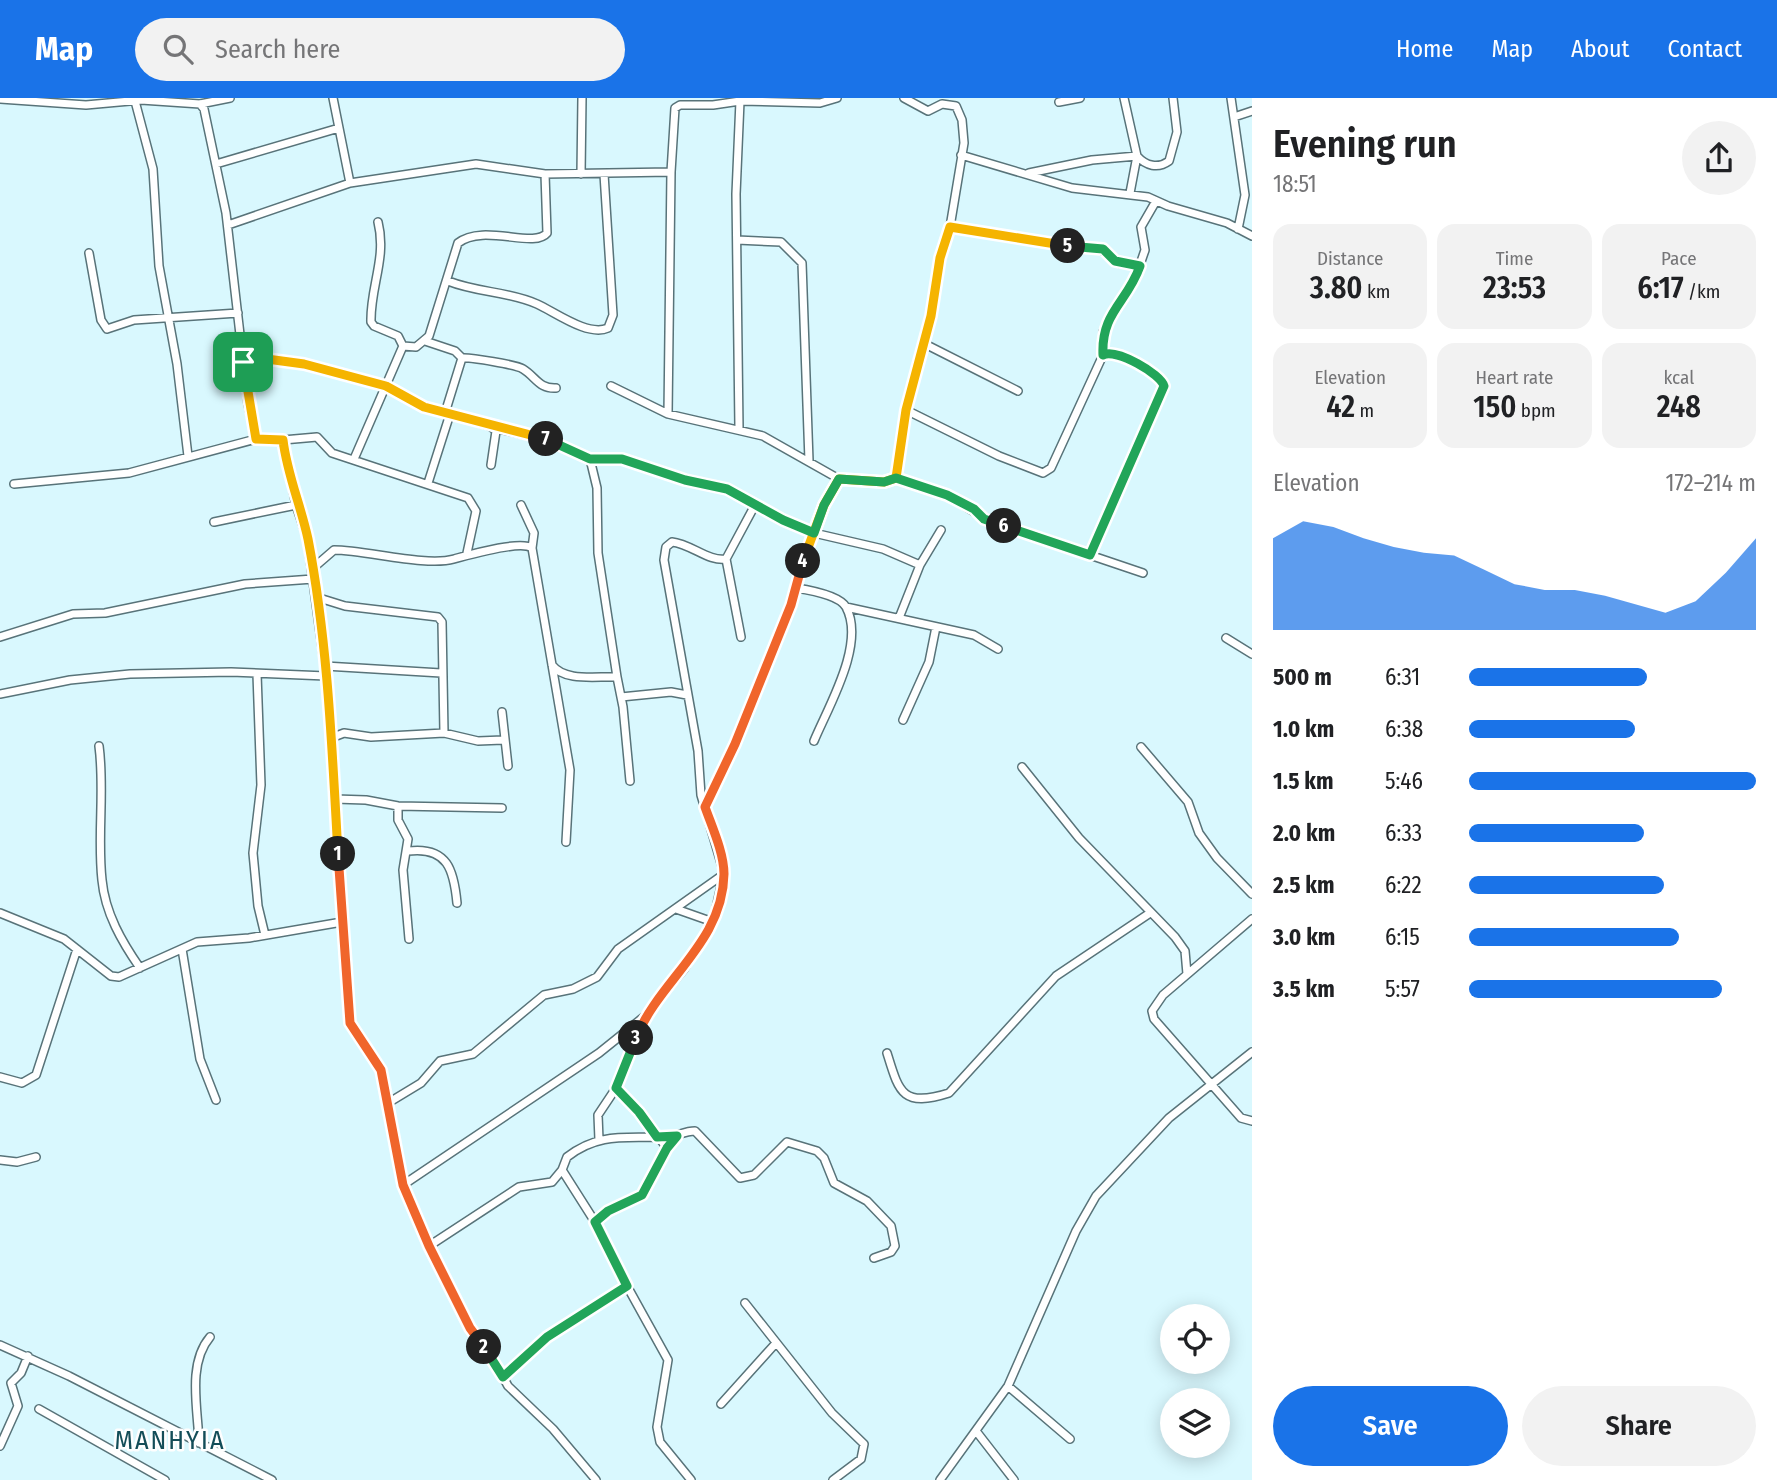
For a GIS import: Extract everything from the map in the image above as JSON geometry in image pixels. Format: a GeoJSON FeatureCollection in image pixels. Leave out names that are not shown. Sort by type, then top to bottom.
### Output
{"type":"FeatureCollection","features":[{"type":"Feature","properties":{"kind":"street"},"geometry":{"type":"LineString","coordinates":[[0,99],[86,105],[135,101],[200,104],[230,98]]}},
{"type":"Feature","properties":{"kind":"street"},"geometry":{"type":"LineString","coordinates":[[333,98],[350,183]]}},
{"type":"Feature","properties":{"kind":"street"},"geometry":{"type":"LineString","coordinates":[[580,174],[582,98]]}},
{"type":"Feature","properties":{"kind":"street"},"geometry":{"type":"LineString","coordinates":[[668,414],[670,172],[675,108],[767,100],[820,103],[837,98]]}},
{"type":"Feature","properties":{"kind":"street"},"geometry":{"type":"LineString","coordinates":[[896,478],[906,410],[925,344],[940,258],[950,227],[964,144],[962,120],[956,106],[942,104],[928,111],[904,98]]}},
{"type":"Feature","properties":{"kind":"street"},"geometry":{"type":"LineString","coordinates":[[1059,102],[1080,98]]}},
{"type":"Feature","properties":{"kind":"street"},"geometry":{"type":"LineString","coordinates":[[1124,98],[1137,156],[1130,193]]}},
{"type":"Feature","properties":{"kind":"street"},"geometry":{"type":"LineString","coordinates":[[1029,173],[1091,160],[1137,156],[1150,165],[1163,166],[1169,162],[1177,132],[1173,98]]}},
{"type":"Feature","properties":{"kind":"street"},"geometry":{"type":"LineString","coordinates":[[1231,98],[1245,195],[1238,229]]}},
{"type":"Feature","properties":{"kind":"street"},"geometry":{"type":"LineString","coordinates":[[135,101],[147,137],[153,169],[159,266],[170,319],[188,456]]}},
{"type":"Feature","properties":{"kind":"street"},"geometry":{"type":"LineString","coordinates":[[739,428],[737,240],[740,102]]}},
{"type":"Feature","properties":{"kind":"street"},"geometry":{"type":"LineString","coordinates":[[200,104],[204,109],[228,225],[243,362],[256,439]]}},
{"type":"Feature","properties":{"kind":"street"},"geometry":{"type":"LineString","coordinates":[[1234,117],[1252,111]]}},
{"type":"Feature","properties":{"kind":"street"},"geometry":{"type":"LineString","coordinates":[[216,164],[339,128]]}},
{"type":"Feature","properties":{"kind":"street"},"geometry":{"type":"LineString","coordinates":[[961,155],[1000,168],[1029,173],[1043,181],[1072,188],[1130,193],[1227,223],[1252,236]]}},
{"type":"Feature","properties":{"kind":"street"},"geometry":{"type":"LineString","coordinates":[[228,225],[350,183],[475,164],[545,174],[670,172]]}},
{"type":"Feature","properties":{"kind":"street"},"geometry":{"type":"LineString","coordinates":[[403,346],[416,347],[425,341],[448,281],[458,243],[465,237],[480,233],[536,239],[544,237],[548,227],[545,174]]}},
{"type":"Feature","properties":{"kind":"street"},"geometry":{"type":"LineString","coordinates":[[448,281],[468,289],[521,297],[593,329],[608,328],[613,315],[604,174]]}},
{"type":"Feature","properties":{"kind":"street"},"geometry":{"type":"LineString","coordinates":[[1243,174],[1252,174]]}},
{"type":"Feature","properties":{"kind":"street"},"geometry":{"type":"LineString","coordinates":[[906,410],[1011,462],[1043,473],[1051,468],[1103,355],[1103,332],[1117,304],[1129,292],[1140,266],[1145,250],[1141,227],[1156,201]]}},
{"type":"Feature","properties":{"kind":"street"},"geometry":{"type":"LineString","coordinates":[[354,459],[403,346],[398,336],[374,326],[371,322],[381,263],[382,239],[378,222]]}},
{"type":"Feature","properties":{"kind":"street"},"geometry":{"type":"LineString","coordinates":[[950,227],[1077,248],[1099,248],[1115,261],[1140,266]]}},
{"type":"Feature","properties":{"kind":"street"},"geometry":{"type":"LineString","coordinates":[[737,240],[781,242],[802,263],[809,461]]}},
{"type":"Feature","properties":{"kind":"street"},"geometry":{"type":"LineString","coordinates":[[89,253],[101,320],[107,329],[123,322],[238,313]]}},
{"type":"Feature","properties":{"kind":"street"},"geometry":{"type":"LineString","coordinates":[[425,341],[455,351],[462,358],[479,357],[490,362],[520,366],[540,385],[556,388]]}},
{"type":"Feature","properties":{"kind":"street"},"geometry":{"type":"LineString","coordinates":[[925,344],[1017,391]]}},
{"type":"Feature","properties":{"kind":"street"},"geometry":{"type":"LineString","coordinates":[[1090,555],[1164,383],[1122,355],[1114,352],[1103,355]]}},
{"type":"Feature","properties":{"kind":"street"},"geometry":{"type":"LineString","coordinates":[[428,483],[462,358]]}},
{"type":"Feature","properties":{"kind":"street"},"geometry":{"type":"LineString","coordinates":[[243,362],[285,360],[386,386],[405,399],[495,428],[548,440],[590,459],[622,459],[685,480],[727,489],[814,533],[883,549],[920,565]]}},
{"type":"Feature","properties":{"kind":"street"},"geometry":{"type":"LineString","coordinates":[[611,386],[668,414],[739,428],[764,436],[839,479],[884,482],[896,478],[947,495],[974,509],[984,519],[1143,573]]}},
{"type":"Feature","properties":{"kind":"street"},"geometry":{"type":"LineString","coordinates":[[491,465],[495,428]]}},
{"type":"Feature","properties":{"kind":"street"},"geometry":{"type":"LineString","coordinates":[[14,484],[129,473],[256,439],[317,438],[332,453],[468,498],[476,512],[467,553]]}},
{"type":"Feature","properties":{"kind":"street"},"geometry":{"type":"LineString","coordinates":[[283,440],[296,505],[307,537],[325,666],[350,1023],[377,1060],[388,1102],[403,1185],[429,1246],[470,1328],[517,1395],[553,1429],[596,1480]]}},
{"type":"Feature","properties":{"kind":"street"},"geometry":{"type":"LineString","coordinates":[[590,459],[597,488],[597,553],[621,697],[630,781]]}},
{"type":"Feature","properties":{"kind":"street"},"geometry":{"type":"LineString","coordinates":[[705,807],[735,744],[796,588],[824,505],[839,479]]}},
{"type":"Feature","properties":{"kind":"street"},"geometry":{"type":"LineString","coordinates":[[214,522],[296,505]]}},
{"type":"Feature","properties":{"kind":"street"},"geometry":{"type":"LineString","coordinates":[[521,505],[534,533],[532,548],[570,770],[566,842]]}},
{"type":"Feature","properties":{"kind":"street"},"geometry":{"type":"LineString","coordinates":[[741,637],[726,559],[755,505]]}},
{"type":"Feature","properties":{"kind":"street"},"geometry":{"type":"LineString","coordinates":[[899,618],[920,565],[941,530]]}},
{"type":"Feature","properties":{"kind":"street"},"geometry":{"type":"LineString","coordinates":[[403,1185],[599,1053],[645,1016],[684,969],[713,922],[724,873],[705,807],[666,579],[666,547],[672,542],[684,543],[718,560],[726,559]]}},
{"type":"Feature","properties":{"kind":"street"},"geometry":{"type":"LineString","coordinates":[[312,569],[334,550],[443,560],[522,544],[532,548]]}},
{"type":"Feature","properties":{"kind":"street"},"geometry":{"type":"LineString","coordinates":[[0,637],[73,614],[106,613],[223,587],[313,579]]}},
{"type":"Feature","properties":{"kind":"street"},"geometry":{"type":"LineString","coordinates":[[796,588],[810,590],[846,607],[974,635],[998,649]]}},
{"type":"Feature","properties":{"kind":"street"},"geometry":{"type":"LineString","coordinates":[[316,597],[345,606],[438,617],[442,622],[444,733]]}},
{"type":"Feature","properties":{"kind":"street"},"geometry":{"type":"LineString","coordinates":[[814,741],[842,676],[851,643],[846,607]]}},
{"type":"Feature","properties":{"kind":"street"},"geometry":{"type":"LineString","coordinates":[[903,720],[929,662],[936,627]]}},
{"type":"Feature","properties":{"kind":"street"},"geometry":{"type":"LineString","coordinates":[[1226,638],[1252,654]]}},
{"type":"Feature","properties":{"kind":"street"},"geometry":{"type":"LineString","coordinates":[[552,664],[559,674],[568,676],[617,677]]}},
{"type":"Feature","properties":{"kind":"street"},"geometry":{"type":"LineString","coordinates":[[325,666],[441,673]]}},
{"type":"Feature","properties":{"kind":"street"},"geometry":{"type":"LineString","coordinates":[[0,694],[70,680],[130,674],[326,676]]}},
{"type":"Feature","properties":{"kind":"street"},"geometry":{"type":"LineString","coordinates":[[257,674],[261,785],[253,853],[265,935]]}},
{"type":"Feature","properties":{"kind":"street"},"geometry":{"type":"LineString","coordinates":[[621,697],[671,692],[687,695]]}},
{"type":"Feature","properties":{"kind":"street"},"geometry":{"type":"LineString","coordinates":[[502,712],[508,766]]}},
{"type":"Feature","properties":{"kind":"street"},"geometry":{"type":"LineString","coordinates":[[331,737],[344,733],[371,737],[444,733],[478,741],[503,740]]}},
{"type":"Feature","properties":{"kind":"street"},"geometry":{"type":"LineString","coordinates":[[99,746],[103,777],[102,882],[117,929],[141,968]]}},
{"type":"Feature","properties":{"kind":"street"},"geometry":{"type":"LineString","coordinates":[[1141,747],[1188,802],[1205,842],[1252,894]]}},
{"type":"Feature","properties":{"kind":"street"},"geometry":{"type":"LineString","coordinates":[[1022,767],[1079,838],[1185,951],[1187,974]]}},
{"type":"Feature","properties":{"kind":"street"},"geometry":{"type":"LineString","coordinates":[[335,799],[366,800],[398,806],[502,808]]}},
{"type":"Feature","properties":{"kind":"street"},"geometry":{"type":"LineString","coordinates":[[398,806],[398,820],[408,839],[403,870],[409,939]]}},
{"type":"Feature","properties":{"kind":"street"},"geometry":{"type":"LineString","coordinates":[[408,851],[429,852],[444,858],[455,873],[457,903]]}},
{"type":"Feature","properties":{"kind":"street"},"geometry":{"type":"LineString","coordinates":[[388,1102],[421,1083],[440,1061],[473,1054],[544,995],[573,989],[597,976],[618,949],[724,873]]}},
{"type":"Feature","properties":{"kind":"street"},"geometry":{"type":"LineString","coordinates":[[676,909],[713,922]]}},
{"type":"Feature","properties":{"kind":"street"},"geometry":{"type":"LineString","coordinates":[[0,913],[64,939],[111,976],[130,974],[182,949],[212,939],[265,935],[342,922]]}},
{"type":"Feature","properties":{"kind":"street"},"geometry":{"type":"LineString","coordinates":[[887,1053],[897,1086],[905,1094],[929,1097],[949,1093],[1056,975],[1150,913]]}},
{"type":"Feature","properties":{"kind":"street"},"geometry":{"type":"LineString","coordinates":[[1252,919],[1163,995],[1152,1011],[1154,1019],[1211,1085],[1241,1118],[1252,1121]]}},
{"type":"Feature","properties":{"kind":"street"},"geometry":{"type":"LineString","coordinates":[[0,1077],[22,1083],[36,1075],[77,949]]}},
{"type":"Feature","properties":{"kind":"street"},"geometry":{"type":"LineString","coordinates":[[182,949],[200,1059],[216,1100]]}},
{"type":"Feature","properties":{"kind":"street"},"geometry":{"type":"LineString","coordinates":[[599,1140],[598,1115],[616,1088],[645,1016]]}},
{"type":"Feature","properties":{"kind":"street"},"geometry":{"type":"LineString","coordinates":[[940,1480],[1008,1386],[1084,1213],[1154,1132],[1189,1100],[1252,1052]]}},
{"type":"Feature","properties":{"kind":"street"},"geometry":{"type":"LineString","coordinates":[[616,1088],[667,1148]]}},
{"type":"Feature","properties":{"kind":"street"},"geometry":{"type":"LineString","coordinates":[[429,1246],[519,1187],[547,1184],[562,1170],[566,1157],[599,1140],[616,1136],[677,1136],[695,1131],[740,1178],[754,1175],[787,1142],[817,1151],[824,1158],[834,1183],[867,1201],[891,1226],[895,1246],[891,1252],[874,1258]]}},
{"type":"Feature","properties":{"kind":"street"},"geometry":{"type":"LineString","coordinates":[[595,1222],[608,1211],[642,1195],[667,1148],[677,1136]]}},
{"type":"Feature","properties":{"kind":"street"},"geometry":{"type":"LineString","coordinates":[[0,1160],[17,1162],[36,1157]]}},
{"type":"Feature","properties":{"kind":"street"},"geometry":{"type":"LineString","coordinates":[[562,1170],[595,1222],[668,1360],[657,1427],[660,1442],[691,1480]]}},
{"type":"Feature","properties":{"kind":"street"},"geometry":{"type":"LineString","coordinates":[[503,1377],[547,1337],[627,1286]]}},
{"type":"Feature","properties":{"kind":"street"},"geometry":{"type":"LineString","coordinates":[[745,1303],[832,1413],[864,1444],[861,1459],[833,1480]]}},
{"type":"Feature","properties":{"kind":"street"},"geometry":{"type":"LineString","coordinates":[[200,1443],[196,1363],[202,1346],[210,1337]]}},
{"type":"Feature","properties":{"kind":"street"},"geometry":{"type":"LineString","coordinates":[[721,1404],[776,1343]]}},
{"type":"Feature","properties":{"kind":"street"},"geometry":{"type":"LineString","coordinates":[[0,1345],[28,1356],[272,1480]]}},
{"type":"Feature","properties":{"kind":"street"},"geometry":{"type":"LineString","coordinates":[[0,1446],[18,1408],[11,1384],[21,1373],[28,1356]]}},
{"type":"Feature","properties":{"kind":"street"},"geometry":{"type":"LineString","coordinates":[[1008,1386],[1070,1439]]}},
{"type":"Feature","properties":{"kind":"street"},"geometry":{"type":"LineString","coordinates":[[39,1409],[165,1480]]}},
{"type":"Feature","properties":{"kind":"street"},"geometry":{"type":"LineString","coordinates":[[976,1431],[1014,1480]]}},
{"type":"Feature","properties":{"kind":"district","name":"MANHYIA"},"geometry":{"type":"Point","coordinates":[170,1440]}},
{"type":"Feature","properties":{"kind":"route"},"geometry":{"type":"LineString","coordinates":[[243,362],[256,439],[283,440],[296,505],[307,537],[326,676],[350,1023],[353,1031],[377,1060],[381,1070],[403,1185],[429,1246],[470,1328],[491,1355],[503,1377],[547,1337],[627,1286],[595,1222],[608,1211],[630,1203],[642,1195],[667,1148],[677,1136],[657,1137],[645,1119],[616,1088],[645,1016],[684,969],[713,922],[724,873],[705,807],[735,744],[791,605],[804,558],[813,538],[824,505],[839,479],[884,482],[896,478],[906,410],[925,344],[940,258],[950,227],[1077,248],[1099,248],[1115,261],[1140,266],[1129,292],[1117,304],[1103,332],[1103,355],[1107,352],[1122,355],[1160,379],[1164,386],[1090,555],[984,519],[974,509],[947,495],[896,478],[890,481],[884,482],[858,482],[839,479],[824,505],[814,533],[783,520],[727,489],[685,480],[616,457],[590,459],[548,440],[424,407],[405,399],[386,386],[285,360],[257,359],[243,362]]}}]}
